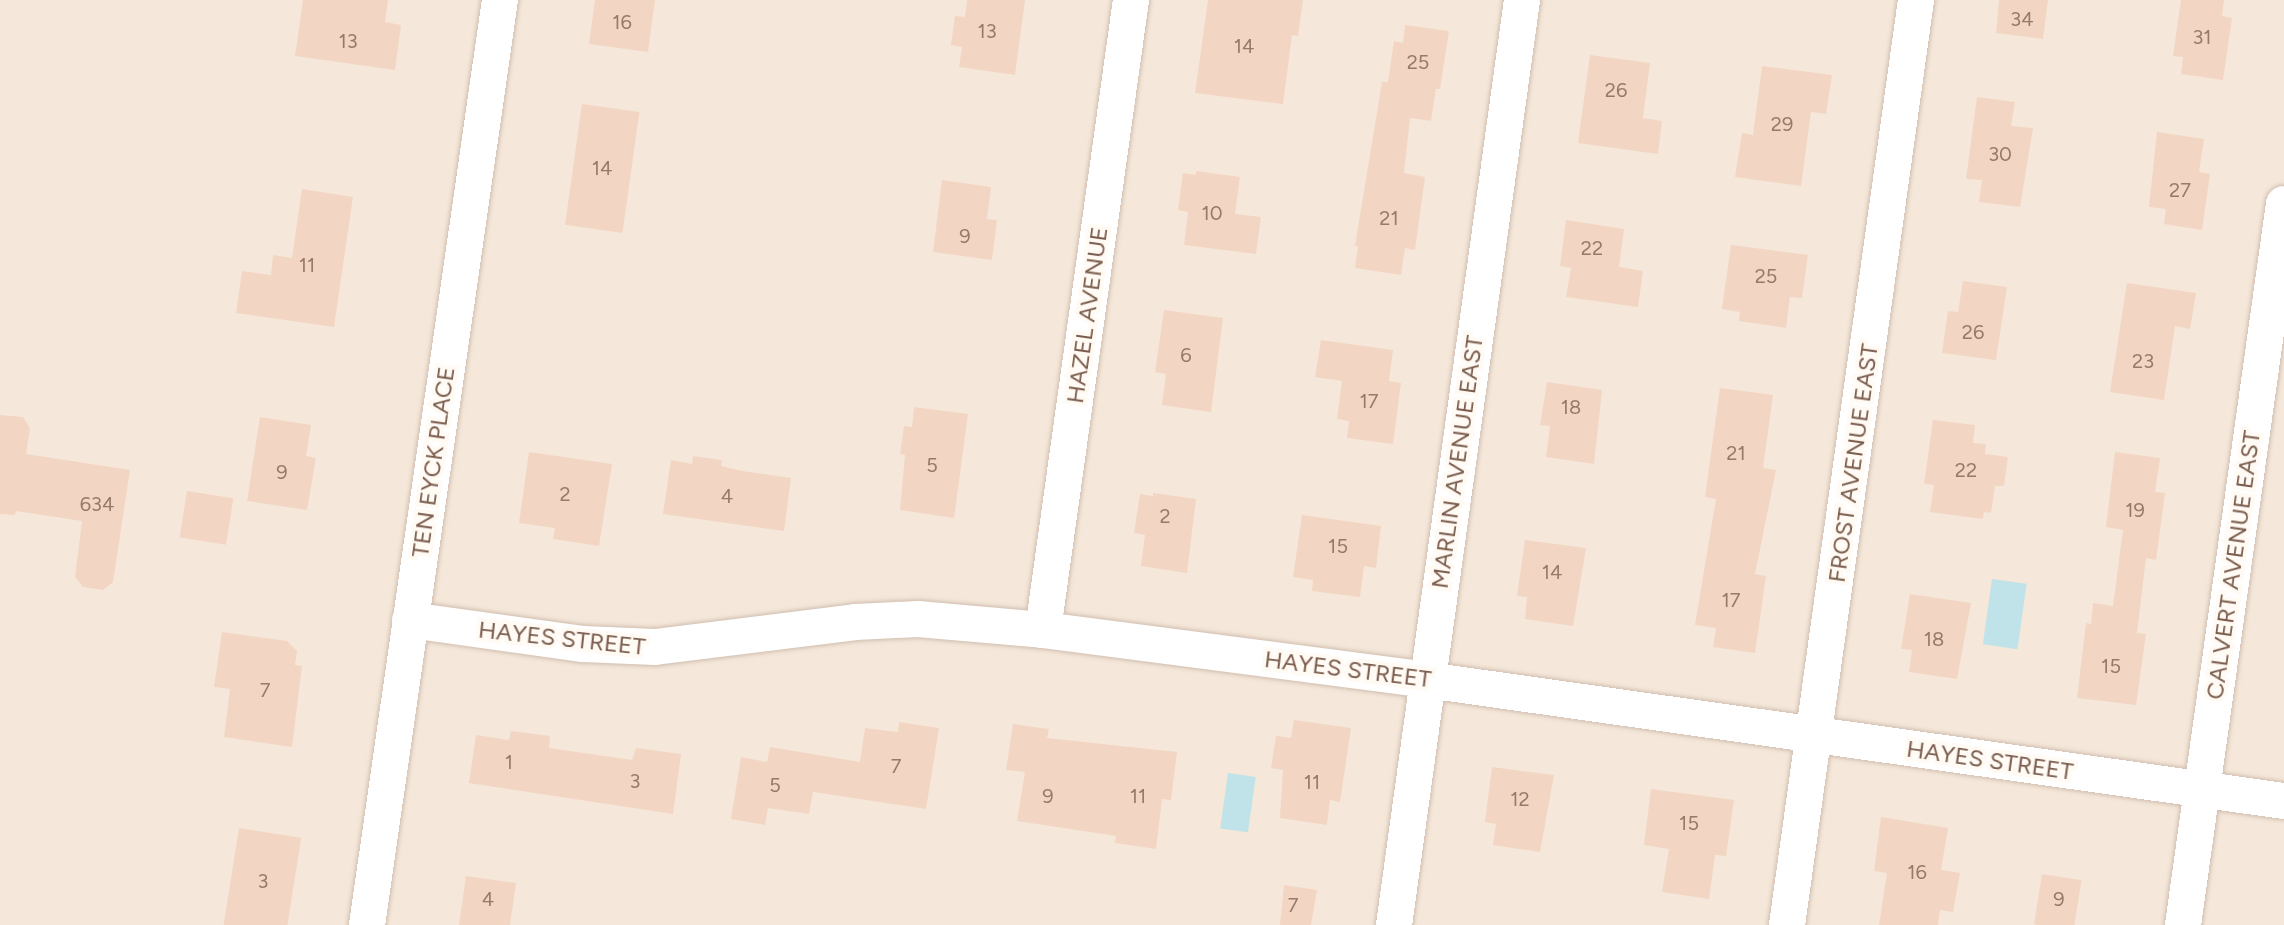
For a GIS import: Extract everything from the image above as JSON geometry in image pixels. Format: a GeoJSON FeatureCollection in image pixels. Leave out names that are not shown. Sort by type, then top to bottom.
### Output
{"type":"FeatureCollection","features":[{"type":"Feature","properties":{"kind":"street","name":"TEN EYCK PLACE"},"geometry":{"type":"LineString","coordinates":[[367,925],[500,0]]}},
{"type":"Feature","properties":{"kind":"street","name":"HAZEL AVENUE"},"geometry":{"type":"LineString","coordinates":[[1043,630],[1131,0]]}},
{"type":"Feature","properties":{"kind":"street","name":"MARLIN AVENUE EAST"},"geometry":{"type":"LineString","coordinates":[[1394,925],[1522,0]]}},
{"type":"Feature","properties":{"kind":"street","name":"FROST AVENUE EAST"},"geometry":{"type":"LineString","coordinates":[[1787,925],[1916,0]]}},
{"type":"Feature","properties":{"kind":"street","name":"CALVERT AVENUE EAST"},"geometry":{"type":"LineString","coordinates":[[2183,925],[2284,204]]}},
{"type":"Feature","properties":{"kind":"street","name":"HAYES STREET"},"geometry":{"type":"LineString","coordinates":[[410,620],[583,644],[655,647],[855,622],[918,619],[1043,630],[1427,680],[2284,801]]}},
{"type":"Feature","properties":{"kind":"shaded area"},"geometry":{"type":"Polygon","coordinates":[[[0,0],[2284,0],[2284,925],[0,925],[0,0]]]}},
{"type":"Feature","properties":{"kind":"water"},"geometry":{"type":"Polygon","coordinates":[[[1992,579],[2027,584],[2017,649],[1983,644],[1992,579]]]}},
{"type":"Feature","properties":{"kind":"water"},"geometry":{"type":"Polygon","coordinates":[[[1228,773],[1256,777],[1248,832],[1220,828],[1228,773]]]}},
{"type":"Feature","properties":{"kind":"building"},"geometry":{"type":"Polygon","coordinates":[[[303,0],[388,0],[385,22],[401,25],[395,70],[295,56],[303,0]]]}},
{"type":"Feature","properties":{"kind":"building"},"geometry":{"type":"Polygon","coordinates":[[[595,0],[655,0],[648,52],[589,44],[595,0]]]}},
{"type":"Feature","properties":{"kind":"building"},"geometry":{"type":"Polygon","coordinates":[[[967,0],[1025,0],[1015,75],[959,67],[962,47],[951,45],[955,16],[965,17],[967,0]]]}},
{"type":"Feature","properties":{"kind":"building"},"geometry":{"type":"Polygon","coordinates":[[[1208,0],[1303,0],[1298,36],[1292,35],[1283,104],[1195,93],[1208,0]]]}},
{"type":"Feature","properties":{"kind":"building"},"geometry":{"type":"Polygon","coordinates":[[[1999,0],[2048,0],[2043,39],[1996,33],[1999,0]]]}},
{"type":"Feature","properties":{"kind":"building"},"geometry":{"type":"Polygon","coordinates":[[[2181,0],[2224,0],[2222,16],[2232,18],[2223,80],[2181,74],[2183,57],[2173,56],[2181,0]]]}},
{"type":"Feature","properties":{"kind":"building"},"geometry":{"type":"Polygon","coordinates":[[[1405,25],[1449,31],[1440,89],[1436,89],[1431,121],[1410,118],[1404,173],[1425,177],[1415,250],[1405,248],[1401,275],[1355,268],[1358,246],[1355,246],[1382,82],[1388,82],[1394,41],[1403,43],[1405,25]]]}},
{"type":"Feature","properties":{"kind":"building"},"geometry":{"type":"Polygon","coordinates":[[[1590,55],[1650,63],[1643,118],[1662,121],[1658,154],[1578,143],[1590,55]]]}},
{"type":"Feature","properties":{"kind":"building"},"geometry":{"type":"Polygon","coordinates":[[[1762,66],[1832,75],[1826,114],[1811,112],[1801,186],[1735,177],[1742,133],[1753,135],[1762,66]]]}},
{"type":"Feature","properties":{"kind":"building"},"geometry":{"type":"Polygon","coordinates":[[[1977,97],[2015,102],[2011,126],[2033,128],[2020,207],[1979,202],[1982,180],[1966,179],[1977,97]]]}},
{"type":"Feature","properties":{"kind":"building"},"geometry":{"type":"Polygon","coordinates":[[[582,104],[639,112],[622,233],[565,225],[582,104]]]}},
{"type":"Feature","properties":{"kind":"building"},"geometry":{"type":"Polygon","coordinates":[[[2157,132],[2204,139],[2199,172],[2210,174],[2202,230],[2164,224],[2166,209],[2149,207],[2157,132]]]}},
{"type":"Feature","properties":{"kind":"building"},"geometry":{"type":"Polygon","coordinates":[[[1196,171],[1240,177],[1235,214],[1261,217],[1256,254],[1184,245],[1188,212],[1178,210],[1183,173],[1196,175],[1196,171]]]}},
{"type":"Feature","properties":{"kind":"building"},"geometry":{"type":"Polygon","coordinates":[[[942,180],[991,187],[987,219],[997,220],[992,260],[933,252],[942,180]]]}},
{"type":"Feature","properties":{"kind":"building"},"geometry":{"type":"Polygon","coordinates":[[[302,189],[353,197],[334,327],[236,313],[242,271],[271,275],[273,255],[292,258],[302,189]]]}},
{"type":"Feature","properties":{"kind":"building"},"geometry":{"type":"Polygon","coordinates":[[[1566,220],[1624,229],[1619,267],[1643,271],[1638,307],[1566,297],[1571,268],[1560,266],[1566,220]]]}},
{"type":"Feature","properties":{"kind":"building"},"geometry":{"type":"Polygon","coordinates":[[[1731,245],[1808,255],[1802,298],[1790,297],[1786,328],[1739,321],[1740,312],[1722,309],[1731,245]]]}},
{"type":"Feature","properties":{"kind":"building"},"geometry":{"type":"Polygon","coordinates":[[[1963,281],[2007,287],[1996,360],[1942,353],[1948,311],[1958,312],[1963,281]]]}},
{"type":"Feature","properties":{"kind":"building"},"geometry":{"type":"Polygon","coordinates":[[[2127,283],[2196,293],[2190,329],[2175,326],[2164,400],[2110,392],[2127,283]]]}},
{"type":"Feature","properties":{"kind":"building"},"geometry":{"type":"Polygon","coordinates":[[[1164,310],[1223,318],[1211,412],[1162,405],[1166,374],[1155,372],[1164,310]]]}},
{"type":"Feature","properties":{"kind":"building"},"geometry":{"type":"Polygon","coordinates":[[[1321,340],[1393,350],[1389,381],[1401,383],[1393,444],[1347,438],[1349,421],[1337,419],[1342,381],[1315,377],[1321,340]]]}},
{"type":"Feature","properties":{"kind":"building"},"geometry":{"type":"Polygon","coordinates":[[[1547,382],[1602,390],[1594,464],[1546,457],[1550,426],[1540,425],[1547,382]]]}},
{"type":"Feature","properties":{"kind":"building"},"geometry":{"type":"Polygon","coordinates":[[[1720,388],[1773,395],[1763,468],[1776,470],[1755,574],[1766,576],[1755,653],[1713,647],[1716,628],[1695,625],[1716,499],[1705,497],[1720,388]]]}},
{"type":"Feature","properties":{"kind":"building"},"geometry":{"type":"Polygon","coordinates":[[[914,407],[968,414],[954,518],[900,510],[905,455],[900,454],[904,426],[912,427],[914,407]]]}},
{"type":"Feature","properties":{"kind":"building"},"geometry":{"type":"Polygon","coordinates":[[[0,415],[23,417],[30,428],[26,454],[130,470],[113,582],[103,590],[83,587],[75,577],[82,521],[16,511],[15,515],[0,514],[0,415]]]}},
{"type":"Feature","properties":{"kind":"building"},"geometry":{"type":"Polygon","coordinates":[[[260,417],[311,425],[306,456],[316,458],[307,510],[247,501],[260,417]]]}},
{"type":"Feature","properties":{"kind":"building"},"geometry":{"type":"Polygon","coordinates":[[[1933,420],[1975,425],[1973,443],[1986,444],[1985,454],[2008,457],[2004,486],[1995,486],[1991,513],[1984,512],[1983,519],[1930,512],[1934,485],[1924,484],[1933,420]]]}},
{"type":"Feature","properties":{"kind":"building"},"geometry":{"type":"Polygon","coordinates":[[[529,452],[612,464],[599,546],[553,539],[555,528],[519,523],[529,452]]]}},
{"type":"Feature","properties":{"kind":"building"},"geometry":{"type":"Polygon","coordinates":[[[2115,452],[2160,458],[2155,492],[2165,493],[2156,560],[2146,558],[2137,633],[2146,634],[2136,705],[2077,698],[2086,623],[2091,624],[2093,603],[2113,606],[2123,530],[2106,527],[2115,452]]]}},
{"type":"Feature","properties":{"kind":"building"},"geometry":{"type":"Polygon","coordinates":[[[693,456],[722,460],[721,466],[742,471],[791,478],[784,531],[663,514],[671,460],[692,464],[693,456]]]}},
{"type":"Feature","properties":{"kind":"building"},"geometry":{"type":"Polygon","coordinates":[[[187,491],[233,498],[226,545],[180,537],[187,491]]]}},
{"type":"Feature","properties":{"kind":"building"},"geometry":{"type":"Polygon","coordinates":[[[1153,493],[1196,499],[1187,573],[1141,566],[1145,535],[1134,533],[1140,494],[1153,496],[1153,493]]]}},
{"type":"Feature","properties":{"kind":"building"},"geometry":{"type":"Polygon","coordinates":[[[1302,515],[1381,526],[1376,568],[1364,566],[1360,597],[1312,591],[1313,580],[1293,577],[1302,515]]]}},
{"type":"Feature","properties":{"kind":"building"},"geometry":{"type":"Polygon","coordinates":[[[1525,540],[1586,548],[1573,626],[1525,619],[1527,597],[1517,596],[1525,540]]]}},
{"type":"Feature","properties":{"kind":"building"},"geometry":{"type":"Polygon","coordinates":[[[1910,594],[1971,603],[1957,679],[1909,672],[1912,650],[1901,649],[1910,594]]]}},
{"type":"Feature","properties":{"kind":"building"},"geometry":{"type":"Polygon","coordinates":[[[222,632],[287,641],[297,651],[295,665],[302,666],[292,747],[224,737],[230,689],[214,687],[222,632]]]}},
{"type":"Feature","properties":{"kind":"building"},"geometry":{"type":"Polygon","coordinates":[[[1294,720],[1351,728],[1340,802],[1330,800],[1327,825],[1280,818],[1283,770],[1271,768],[1276,736],[1291,738],[1294,720]]]}},
{"type":"Feature","properties":{"kind":"building"},"geometry":{"type":"Polygon","coordinates":[[[899,722],[939,728],[926,809],[813,792],[809,814],[768,808],[765,825],[731,819],[741,757],[767,762],[770,747],[860,762],[865,728],[898,732],[899,722]]]}},
{"type":"Feature","properties":{"kind":"building"},"geometry":{"type":"Polygon","coordinates":[[[1013,724],[1049,729],[1047,738],[1177,752],[1171,800],[1162,799],[1156,849],[1115,843],[1116,836],[1017,821],[1025,772],[1006,770],[1013,724]]]}},
{"type":"Feature","properties":{"kind":"building"},"geometry":{"type":"Polygon","coordinates":[[[511,731],[550,736],[549,748],[632,760],[636,748],[681,754],[673,814],[469,783],[476,735],[509,740],[511,731]]]}},
{"type":"Feature","properties":{"kind":"building"},"geometry":{"type":"Polygon","coordinates":[[[1492,767],[1554,775],[1540,852],[1493,845],[1496,824],[1485,822],[1492,767]]]}},
{"type":"Feature","properties":{"kind":"building"},"geometry":{"type":"Polygon","coordinates":[[[1651,789],[1734,800],[1726,856],[1715,855],[1709,899],[1662,892],[1669,849],[1644,845],[1651,789]]]}},
{"type":"Feature","properties":{"kind":"building"},"geometry":{"type":"Polygon","coordinates":[[[1881,817],[1948,828],[1941,870],[1960,873],[1953,912],[1940,910],[1938,925],[1879,925],[1887,873],[1874,871],[1881,817]]]}},
{"type":"Feature","properties":{"kind":"building"},"geometry":{"type":"Polygon","coordinates":[[[239,828],[301,838],[287,925],[224,925],[239,828]]]}},
{"type":"Feature","properties":{"kind":"building"},"geometry":{"type":"Polygon","coordinates":[[[2042,874],[2082,880],[2074,925],[2034,924],[2042,874]]]}},
{"type":"Feature","properties":{"kind":"building"},"geometry":{"type":"Polygon","coordinates":[[[466,876],[516,883],[510,925],[459,925],[466,876]]]}},
{"type":"Feature","properties":{"kind":"building"},"geometry":{"type":"Polygon","coordinates":[[[1284,885],[1317,890],[1311,925],[1280,925],[1284,885]]]}}]}
